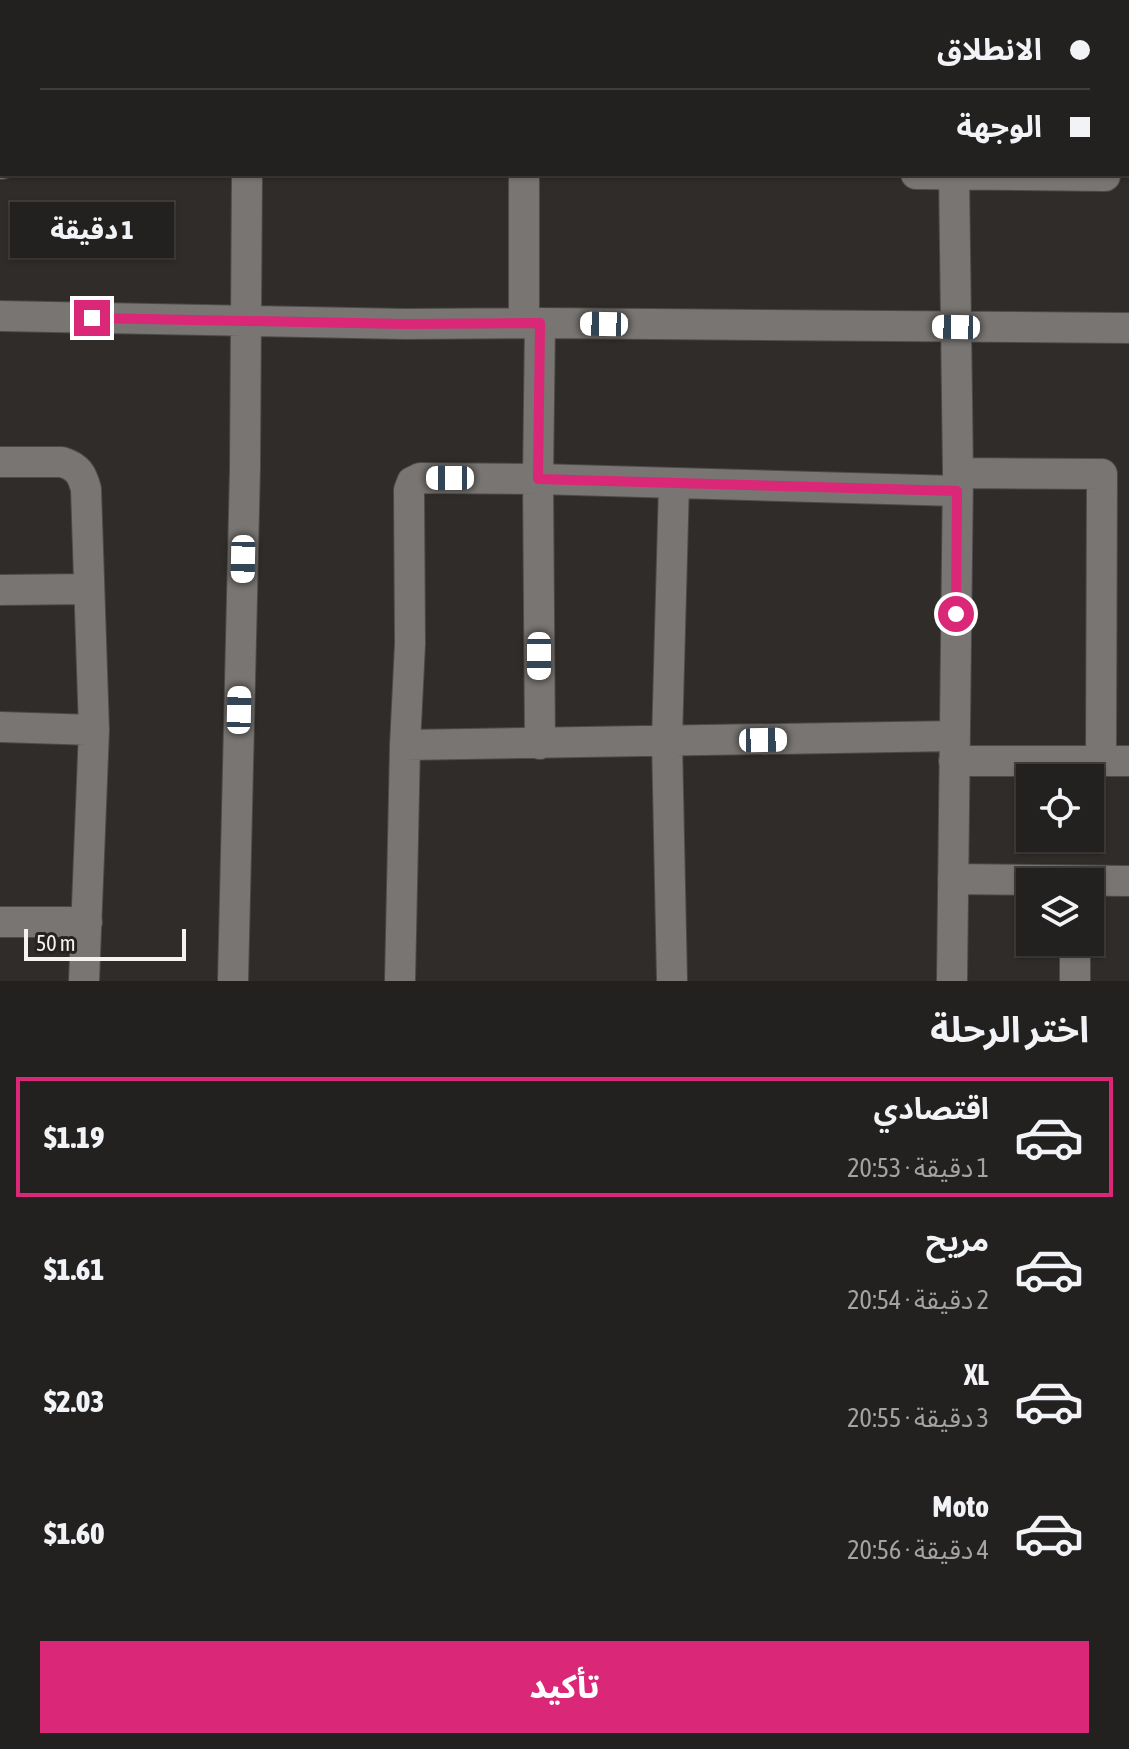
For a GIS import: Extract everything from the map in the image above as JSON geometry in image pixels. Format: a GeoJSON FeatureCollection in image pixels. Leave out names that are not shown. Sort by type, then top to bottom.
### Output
{"type":"FeatureCollection","features":[{"type":"Feature","properties":{"kind":"street"},"geometry":{"type":"LineString","coordinates":[[233,981],[247,176]]}},
{"type":"Feature","properties":{"kind":"street"},"geometry":{"type":"LineString","coordinates":[[524,176],[538,479],[540,744]]}},
{"type":"Feature","properties":{"kind":"street"},"geometry":{"type":"LineString","coordinates":[[952,981],[958,482],[954,176]]}},
{"type":"Feature","properties":{"kind":"street"},"geometry":{"type":"LineString","coordinates":[[0,316],[405,324],[1129,328]]}},
{"type":"Feature","properties":{"kind":"street"},"geometry":{"type":"LineString","coordinates":[[0,462],[62,462],[72,465],[78,469],[86,489],[94,730],[84,981]]}},
{"type":"Feature","properties":{"kind":"street"},"geometry":{"type":"LineString","coordinates":[[400,981],[405,745],[410,644],[409,490],[412,482],[420,478],[674,483],[958,482],[1102,474],[1115,761],[954,749],[667,741],[405,745]]}},
{"type":"Feature","properties":{"kind":"street"},"geometry":{"type":"LineString","coordinates":[[672,981],[667,741],[674,483]]}},
{"type":"Feature","properties":{"kind":"street"},"geometry":{"type":"LineString","coordinates":[[0,590],[89,589]]}},
{"type":"Feature","properties":{"kind":"street"},"geometry":{"type":"LineString","coordinates":[[0,727],[94,730]]}},
{"type":"Feature","properties":{"kind":"street"},"geometry":{"type":"LineString","coordinates":[[953,879],[1016,880]]}},
{"type":"Feature","properties":{"kind":"street"},"geometry":{"type":"LineString","coordinates":[[1104,881],[1129,881]]}},
{"type":"Feature","properties":{"kind":"street"},"geometry":{"type":"LineString","coordinates":[[0,922],[87,922]]}},
{"type":"Feature","properties":{"kind":"street"},"geometry":{"type":"LineString","coordinates":[[1075,956],[1075,981]]}},
{"type":"Feature","properties":{"kind":"route"},"geometry":{"type":"LineString","coordinates":[[92,318],[405,324],[540,323],[538,479],[957,491],[956,614]]}}]}
